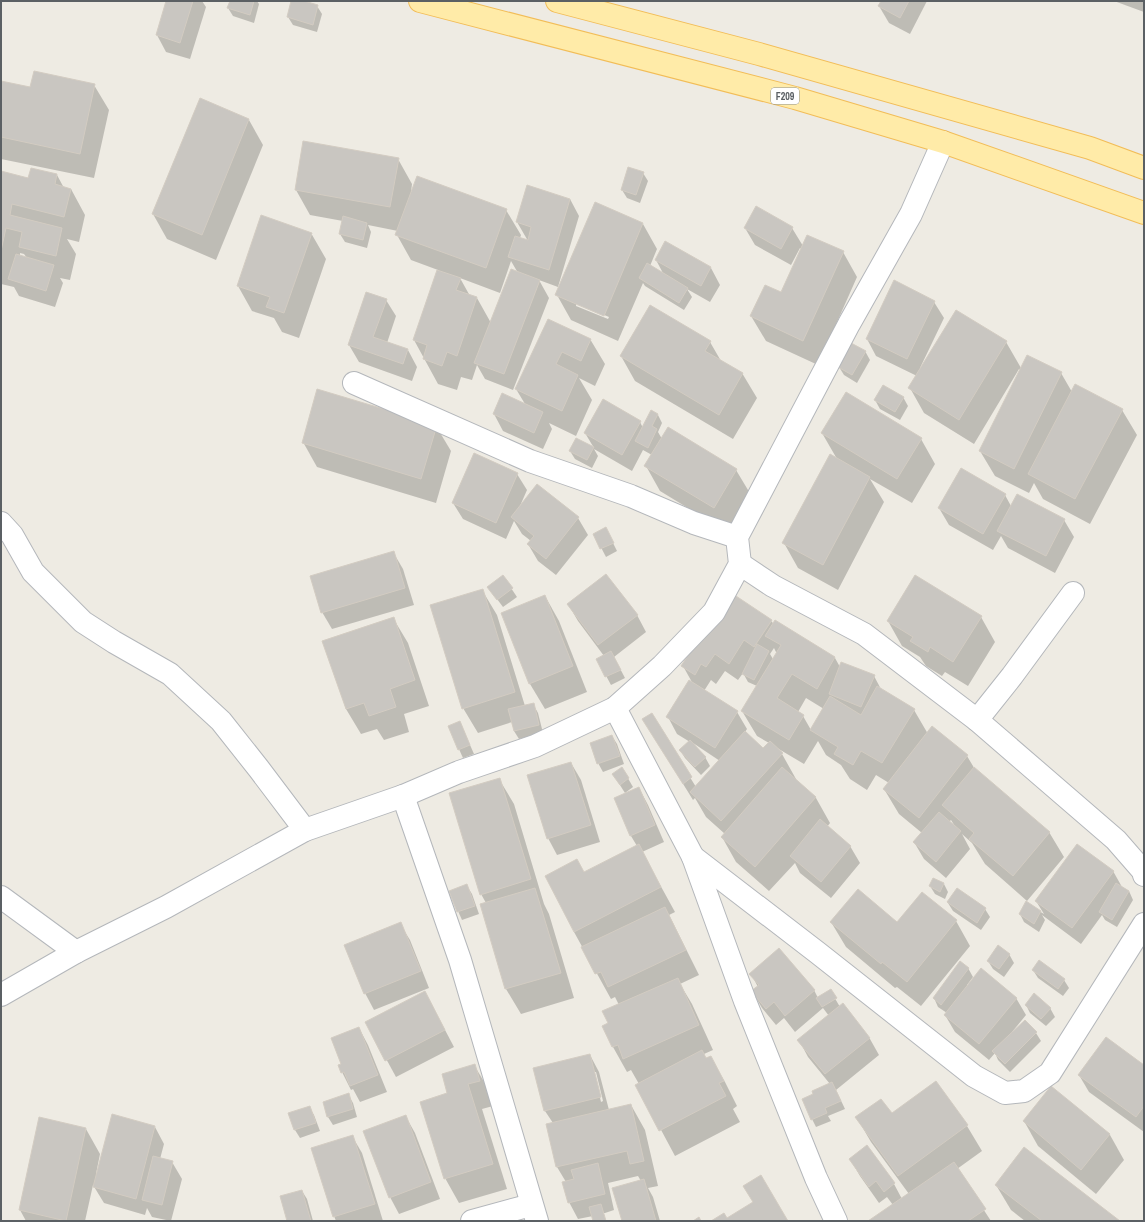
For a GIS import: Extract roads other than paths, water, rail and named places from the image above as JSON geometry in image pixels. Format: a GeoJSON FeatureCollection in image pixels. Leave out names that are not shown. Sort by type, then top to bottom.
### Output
{"type":"FeatureCollection","features":[{"type":"Feature","properties":{"kind":"main road","name":"F209"},"geometry":{"type":"LineString","coordinates":[[420,1],[795,98],[943,142],[1144,213]]}},
{"type":"Feature","properties":{"kind":"main road"},"geometry":{"type":"LineString","coordinates":[[557,1],[758,54],[1090,148],[1144,168]]}},
{"type":"Feature","properties":{"kind":"street"},"geometry":{"type":"LineString","coordinates":[[1,995],[76,952],[166,907],[305,830],[403,796],[459,772],[536,746],[615,708],[662,666],[714,612],[740,564],[737,537],[849,324],[911,214],[943,142]]}},
{"type":"Feature","properties":{"kind":"street"},"geometry":{"type":"LineString","coordinates":[[354,383],[530,461],[631,496],[694,523],[737,537]]}},
{"type":"Feature","properties":{"kind":"street"},"geometry":{"type":"LineString","coordinates":[[1,523],[12,535],[34,572],[83,622],[114,642],[170,674],[221,721],[305,830]]}},
{"type":"Feature","properties":{"kind":"street"},"geometry":{"type":"LineString","coordinates":[[740,564],[774,586],[864,634],[977,720],[1116,840],[1144,874]]}},
{"type":"Feature","properties":{"kind":"street"},"geometry":{"type":"LineString","coordinates":[[977,720],[1012,676],[1073,593]]}},
{"type":"Feature","properties":{"kind":"street"},"geometry":{"type":"LineString","coordinates":[[615,708],[693,857],[748,1008],[816,1178],[836,1221]]}},
{"type":"Feature","properties":{"kind":"street"},"geometry":{"type":"LineString","coordinates":[[403,796],[460,960],[534,1213],[472,1221]]}},
{"type":"Feature","properties":{"kind":"street"},"geometry":{"type":"LineString","coordinates":[[693,857],[825,958],[974,1076],[1005,1093],[1024,1091],[1050,1073],[1144,924]]}},
{"type":"Feature","properties":{"kind":"street"},"geometry":{"type":"LineString","coordinates":[[1,896],[76,952]]}}]}
